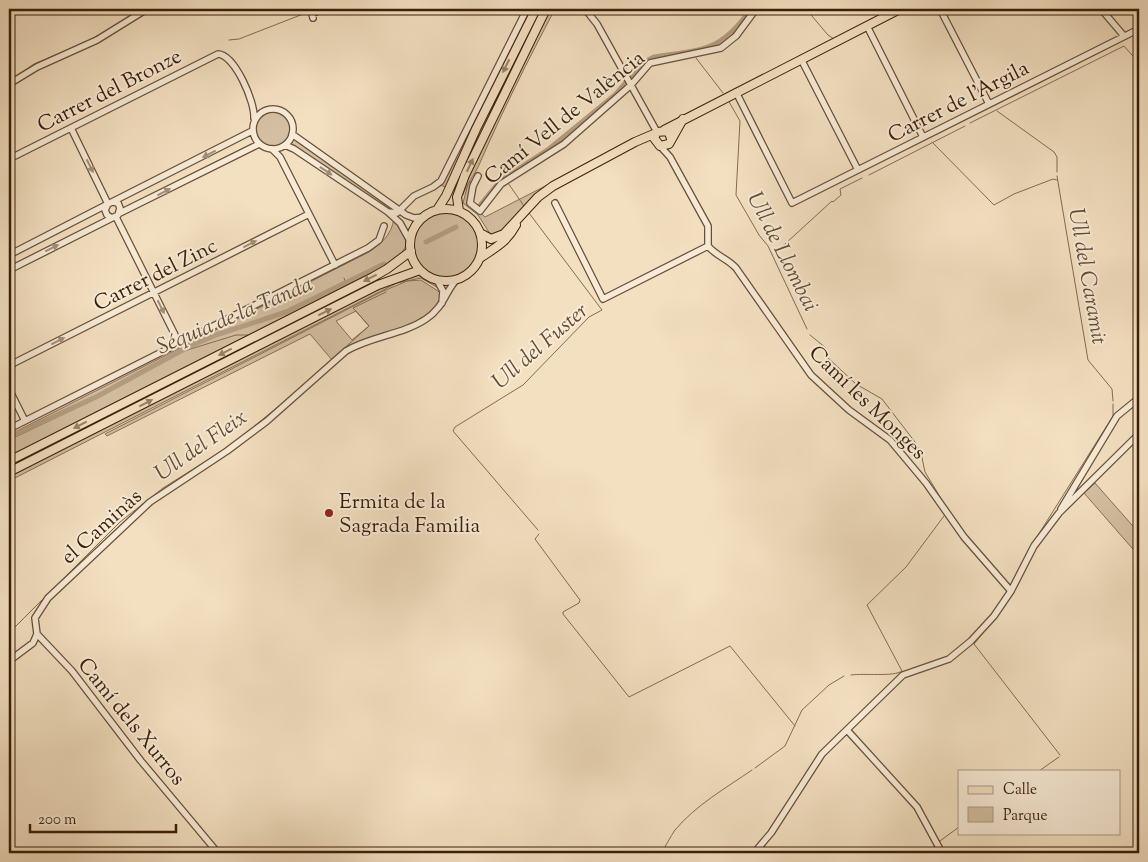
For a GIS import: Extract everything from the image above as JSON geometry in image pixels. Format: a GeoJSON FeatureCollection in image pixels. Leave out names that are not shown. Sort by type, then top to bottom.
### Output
{"type":"FeatureCollection","features":[{"type":"Feature","properties":{"kind":"main road"},"geometry":{"type":"LineString","coordinates":[[536,9],[484,112],[446,196],[437,210],[424,217],[415,228],[410,241],[411,251],[420,270],[437,280],[457,279],[471,271],[480,258],[509,238],[538,197],[552,186],[658,130],[900,9]]}},
{"type":"Feature","properties":{"kind":"main road"},"geometry":{"type":"LineString","coordinates":[[459,212],[457,200],[465,175],[546,9]]}},
{"type":"Feature","properties":{"kind":"main road"},"geometry":{"type":"LineString","coordinates":[[625,148],[646,144],[659,146],[670,141],[685,118]]}},
{"type":"Feature","properties":{"kind":"main road"},"geometry":{"type":"LineString","coordinates":[[658,130],[670,134],[670,141]]}},
{"type":"Feature","properties":{"kind":"main road"},"geometry":{"type":"LineString","coordinates":[[658,130],[655,143],[659,146]]}},
{"type":"Feature","properties":{"kind":"main road"},"geometry":{"type":"LineString","coordinates":[[437,210],[459,212],[471,219],[480,233],[482,246],[480,258]]}},
{"type":"Feature","properties":{"kind":"main road"},"geometry":{"type":"LineString","coordinates":[[480,233],[492,239],[499,237],[520,220]]}},
{"type":"Feature","properties":{"kind":"main road"},"geometry":{"type":"LineString","coordinates":[[9,461],[373,277],[388,269],[411,251]]}},
{"type":"Feature","properties":{"kind":"main road"},"geometry":{"type":"LineString","coordinates":[[9,472],[378,285],[420,270]]}},
{"type":"Feature","properties":{"kind":"street"},"geometry":{"type":"LineString","coordinates":[[9,84],[37,66],[96,40],[147,9]]}},
{"type":"Feature","properties":{"kind":"street"},"geometry":{"type":"LineString","coordinates":[[313,18],[312,14],[322,9]]}},
{"type":"Feature","properties":{"kind":"street"},"geometry":{"type":"LineString","coordinates":[[388,212],[397,213],[405,203],[441,180],[527,9]]}},
{"type":"Feature","properties":{"kind":"street"},"geometry":{"type":"LineString","coordinates":[[585,9],[597,24],[658,130]]}},
{"type":"Feature","properties":{"kind":"street","name":"Camí Vell de València"},"geometry":{"type":"LineString","coordinates":[[478,176],[473,186],[470,203],[480,211],[501,184],[564,144],[631,85],[650,63],[721,48],[736,36],[756,9]]}},
{"type":"Feature","properties":{"kind":"street"},"geometry":{"type":"LineString","coordinates":[[940,9],[989,104]]}},
{"type":"Feature","properties":{"kind":"street"},"geometry":{"type":"LineString","coordinates":[[1101,9],[1124,36]]}},
{"type":"Feature","properties":{"kind":"street"},"geometry":{"type":"LineString","coordinates":[[867,26],[923,137]]}},
{"type":"Feature","properties":{"kind":"street","name":"Carrer de l'Argila"},"geometry":{"type":"LineString","coordinates":[[736,92],[792,203],[1139,29]]}},
{"type":"Feature","properties":{"kind":"street","name":"Carrer del Bronze"},"geometry":{"type":"LineString","coordinates":[[9,159],[218,54],[224,54],[232,62],[253,104]]}},
{"type":"Feature","properties":{"kind":"street"},"geometry":{"type":"LineString","coordinates":[[801,59],[858,170]]}},
{"type":"Feature","properties":{"kind":"street"},"geometry":{"type":"LineString","coordinates":[[253,104],[263,110]]}},
{"type":"Feature","properties":{"kind":"street"},"geometry":{"type":"LineString","coordinates":[[253,104],[254,118],[252,131],[259,144],[272,149],[280,157],[335,265]]}},
{"type":"Feature","properties":{"kind":"street"},"geometry":{"type":"LineString","coordinates":[[254,118],[263,110],[276,108],[288,115],[293,127],[292,134],[283,146],[280,157]]}},
{"type":"Feature","properties":{"kind":"street"},"geometry":{"type":"LineString","coordinates":[[71,128],[109,204],[120,208],[116,216]]}},
{"type":"Feature","properties":{"kind":"street"},"geometry":{"type":"LineString","coordinates":[[9,255],[252,131]]}},
{"type":"Feature","properties":{"kind":"street"},"geometry":{"type":"LineString","coordinates":[[292,134],[410,216],[424,217]]}},
{"type":"Feature","properties":{"kind":"street"},"geometry":{"type":"LineString","coordinates":[[670,141],[670,157]]}},
{"type":"Feature","properties":{"kind":"street"},"geometry":{"type":"LineString","coordinates":[[9,270],[259,144]]}},
{"type":"Feature","properties":{"kind":"street"},"geometry":{"type":"LineString","coordinates":[[272,149],[283,146],[292,148],[388,212],[400,223],[410,241]]}},
{"type":"Feature","properties":{"kind":"street"},"geometry":{"type":"LineString","coordinates":[[555,203],[604,299],[708,246],[708,226],[670,157],[659,146]]}},
{"type":"Feature","properties":{"kind":"street"},"geometry":{"type":"LineString","coordinates":[[391,203],[405,203]]}},
{"type":"Feature","properties":{"kind":"street"},"geometry":{"type":"LineString","coordinates":[[109,204],[105,210],[116,216],[179,343]]}},
{"type":"Feature","properties":{"kind":"street","name":"Carrer del Zinc"},"geometry":{"type":"LineString","coordinates":[[9,368],[12,363],[310,214]]}},
{"type":"Feature","properties":{"kind":"street"},"geometry":{"type":"LineString","coordinates":[[9,429],[368,248],[379,240],[384,226]]}},
{"type":"Feature","properties":{"kind":"street","name":"Camí les Monges"},"geometry":{"type":"LineString","coordinates":[[708,246],[714,253],[728,259],[736,268],[787,344],[811,375],[849,410],[890,440],[926,483],[964,537],[1011,591]]}},
{"type":"Feature","properties":{"kind":"street","name":"el Caminàs"},"geometry":{"type":"LineString","coordinates":[[37,634],[35,618],[48,598],[150,502],[227,451],[267,421],[346,351],[370,339],[414,325],[427,318],[441,305],[457,279]]}},
{"type":"Feature","properties":{"kind":"street"},"geometry":{"type":"LineString","coordinates":[[437,280],[443,291],[441,305]]}},
{"type":"Feature","properties":{"kind":"street"},"geometry":{"type":"LineString","coordinates":[[9,389],[25,421]]}},
{"type":"Feature","properties":{"kind":"street"},"geometry":{"type":"LineString","coordinates":[[754,853],[771,833],[822,754],[903,674],[949,659],[959,652],[994,616],[1011,591],[1034,546],[1059,513],[1117,416],[1139,398]]}},
{"type":"Feature","properties":{"kind":"street"},"geometry":{"type":"LineString","coordinates":[[1059,513],[1139,434]]}},
{"type":"Feature","properties":{"kind":"street"},"geometry":{"type":"LineString","coordinates":[[9,661],[26,649],[37,634]]}},
{"type":"Feature","properties":{"kind":"street","name":"Camí dels Xurros"},"geometry":{"type":"LineString","coordinates":[[37,634],[72,671],[141,761],[218,853]]}},
{"type":"Feature","properties":{"kind":"street"},"geometry":{"type":"LineString","coordinates":[[847,730],[917,807],[942,853]]}},
{"type":"Feature","properties":{"kind":"green space"},"geometry":{"type":"Polygon","coordinates":[[[529,9],[532,9],[489,93],[447,187],[439,185],[529,9]]]}},
{"type":"Feature","properties":{"kind":"green space"},"geometry":{"type":"Polygon","coordinates":[[[549,9],[555,9],[463,195],[461,194],[549,9]]]}},
{"type":"Feature","properties":{"kind":"green space"},"geometry":{"type":"Polygon","coordinates":[[[273,111],[286,116],[291,129],[286,142],[273,147],[260,142],[255,129],[260,116],[273,111]]]}},
{"type":"Feature","properties":{"kind":"green space"},"geometry":{"type":"Polygon","coordinates":[[[294,138],[387,202],[383,207],[291,144],[294,138]]]}},
{"type":"Feature","properties":{"kind":"green space"},"geometry":{"type":"Polygon","coordinates":[[[475,178],[470,203],[485,217],[555,181],[537,196],[510,227],[492,237],[478,215],[463,203],[468,184],[475,178]]]}},
{"type":"Feature","properties":{"kind":"green space"},"geometry":{"type":"Polygon","coordinates":[[[440,213],[452,213],[469,222],[476,233],[478,245],[476,257],[469,268],[452,277],[440,277],[428,272],[419,263],[414,251],[414,239],[419,227],[428,218],[440,213]]]}},
{"type":"Feature","properties":{"kind":"green space"},"geometry":{"type":"Polygon","coordinates":[[[394,219],[405,233],[406,245],[399,256],[386,267],[9,459],[9,435],[369,252],[385,238],[391,230],[394,219]]]}},
{"type":"Feature","properties":{"kind":"green space"},"geometry":{"type":"Polygon","coordinates":[[[417,275],[435,282],[440,289],[421,278],[397,283],[9,481],[9,475],[386,285],[417,275]]]}},
{"type":"Feature","properties":{"kind":"green space"},"geometry":{"type":"Polygon","coordinates":[[[421,280],[441,293],[440,303],[433,312],[411,324],[364,340],[332,360],[310,334],[107,436],[105,434],[381,292],[407,281],[421,280]],[[356,311],[336,321],[352,340],[369,326],[356,311]]]}},
{"type":"Feature","properties":{"kind":"green space"},"geometry":{"type":"Polygon","coordinates":[[[1095,483],[1139,533],[1139,556],[1084,493],[1095,483]]]}},
{"type":"Feature","properties":{"kind":"waterway"},"geometry":{"type":"LineString","coordinates":[[229,40],[239,39],[316,9]]}},
{"type":"Feature","properties":{"kind":"waterway","name":"Ull de Llombai"},"geometry":{"type":"LineString","coordinates":[[629,79],[648,60],[654,57],[698,50],[720,41],[730,34],[751,9]]}},
{"type":"Feature","properties":{"kind":"waterway"},"geometry":{"type":"LineString","coordinates":[[806,9],[828,35],[834,39]]}},
{"type":"Feature","properties":{"kind":"waterway","name":"Séquia de la Tanda"},"geometry":{"type":"LineString","coordinates":[[726,40],[736,31]]}},
{"type":"Feature","properties":{"kind":"waterway"},"geometry":{"type":"LineString","coordinates":[[88,41],[104,32]]}},
{"type":"Feature","properties":{"kind":"waterway"},"geometry":{"type":"LineString","coordinates":[[12,79],[34,64],[84,43]]}},
{"type":"Feature","properties":{"kind":"waterway"},"geometry":{"type":"LineString","coordinates":[[970,123],[1124,46],[1139,63]]}},
{"type":"Feature","properties":{"kind":"waterway","name":"Séquia de la Tanda"},"geometry":{"type":"LineString","coordinates":[[654,59],[663,57]]}},
{"type":"Feature","properties":{"kind":"waterway","name":"Ull de Llombai"},"geometry":{"type":"LineString","coordinates":[[696,58],[723,93]]}},
{"type":"Feature","properties":{"kind":"waterway","name":"Séquia de la Tanda"},"geometry":{"type":"LineString","coordinates":[[631,79],[645,65]]}},
{"type":"Feature","properties":{"kind":"waterway","name":"Séquia de la Tanda"},"geometry":{"type":"LineString","coordinates":[[477,209],[500,181],[549,149],[615,95],[626,82]]}},
{"type":"Feature","properties":{"kind":"waterway","name":"Séquia de la Tanda"},"geometry":{"type":"LineString","coordinates":[[617,94],[625,85]]}},
{"type":"Feature","properties":{"kind":"waterway","name":"Ull de Llombai"},"geometry":{"type":"LineString","coordinates":[[728,100],[740,121],[736,195],[759,235],[768,246],[807,329]]}},
{"type":"Feature","properties":{"kind":"waterway","name":"Séquia de la Tanda"},"geometry":{"type":"LineString","coordinates":[[550,150],[603,106]]}},
{"type":"Feature","properties":{"kind":"waterway","name":"Ull del Caramit"},"geometry":{"type":"LineString","coordinates":[[997,111],[1054,152],[1057,157],[1057,172]]}},
{"type":"Feature","properties":{"kind":"waterway"},"geometry":{"type":"LineString","coordinates":[[869,175],[965,126]]}},
{"type":"Feature","properties":{"kind":"waterway"},"geometry":{"type":"LineString","coordinates":[[932,142],[994,205],[1014,194],[1053,179],[1057,180]]}},
{"type":"Feature","properties":{"kind":"waterway","name":"Ull del Caramit"},"geometry":{"type":"LineString","coordinates":[[1057,176],[1088,360],[1112,389],[1113,401]]}},
{"type":"Feature","properties":{"kind":"waterway"},"geometry":{"type":"LineString","coordinates":[[774,254],[841,195],[840,189],[862,178]]}},
{"type":"Feature","properties":{"kind":"waterway","name":"Ull del Fuster"},"geometry":{"type":"LineString","coordinates":[[508,183],[524,206]]}},
{"type":"Feature","properties":{"kind":"waterway","name":"Ull del Fuster"},"geometry":{"type":"LineString","coordinates":[[529,213],[602,310],[589,317],[523,385],[455,427],[453,431],[538,530]]}},
{"type":"Feature","properties":{"kind":"waterway","name":"Séquia de la Tanda"},"geometry":{"type":"LineString","coordinates":[[426,242],[456,227]]}},
{"type":"Feature","properties":{"kind":"waterway","name":"Séquia de la Tanda"},"geometry":{"type":"LineString","coordinates":[[16,434],[96,397],[190,346],[216,335],[286,312],[384,264]]}},
{"type":"Feature","properties":{"kind":"waterway","name":"Séquia de la Tanda"},"geometry":{"type":"LineString","coordinates":[[215,335],[288,310],[345,281],[344,278]]}},
{"type":"Feature","properties":{"kind":"waterway","name":"Ull del Fleix"},"geometry":{"type":"LineString","coordinates":[[236,441],[290,397],[369,326],[353,308],[386,292]]}},
{"type":"Feature","properties":{"kind":"waterway","name":"Séquia de la Tanda"},"geometry":{"type":"LineString","coordinates":[[9,440],[91,401],[184,351],[236,335],[248,335]]}},
{"type":"Feature","properties":{"kind":"waterway","name":"Ull de Llombai"},"geometry":{"type":"LineString","coordinates":[[810,335],[826,348],[827,357],[856,384],[882,399],[915,442],[921,453],[925,472],[948,510]]}},
{"type":"Feature","properties":{"kind":"waterway","name":"Ull del Caramit"},"geometry":{"type":"LineString","coordinates":[[1035,540],[1113,416],[1113,404]]}},
{"type":"Feature","properties":{"kind":"waterway","name":"Séquia de la Tanda"},"geometry":{"type":"LineString","coordinates":[[9,438],[13,436]]}},
{"type":"Feature","properties":{"kind":"waterway","name":"Ull del Fleix"},"geometry":{"type":"LineString","coordinates":[[9,633],[120,522],[163,488],[227,448]]}},
{"type":"Feature","properties":{"kind":"waterway","name":"Ull de Llombai"},"geometry":{"type":"LineString","coordinates":[[851,675],[892,674],[902,671],[867,605],[906,567],[944,516]]}},
{"type":"Feature","properties":{"kind":"waterway","name":"Ull del Fuster"},"geometry":{"type":"LineString","coordinates":[[539,534],[535,539],[580,600],[579,603],[563,612],[563,614],[629,697],[730,646],[795,726]]}},
{"type":"Feature","properties":{"kind":"waterway","name":"Ull del Caramit"},"geometry":{"type":"LineString","coordinates":[[1010,586],[1031,546]]}},
{"type":"Feature","properties":{"kind":"waterway","name":"Ull del Caramit"},"geometry":{"type":"LineString","coordinates":[[1012,595],[974,644],[1060,755]]}},
{"type":"Feature","properties":{"kind":"waterway","name":"Ull de Llombai"},"geometry":{"type":"LineString","coordinates":[[755,768],[785,746],[802,710],[829,685],[844,676]]}},
{"type":"Feature","properties":{"kind":"waterway","name":"Ull del Caramit"},"geometry":{"type":"LineString","coordinates":[[1040,770],[1059,757]]}},
{"type":"Feature","properties":{"kind":"waterway","name":"Ull de Llombai"},"geometry":{"type":"LineString","coordinates":[[661,853],[683,821],[712,797],[752,770]]}},
{"type":"Feature","properties":{"kind":"waterway","name":"Ull del Caramit"},"geometry":{"type":"LineString","coordinates":[[940,841],[958,828]]}},
{"type":"Feature","properties":{"kind":"place","name":"Ermita de la Sagrada Familia"},"geometry":{"type":"Point","coordinates":[329,513]}}]}
